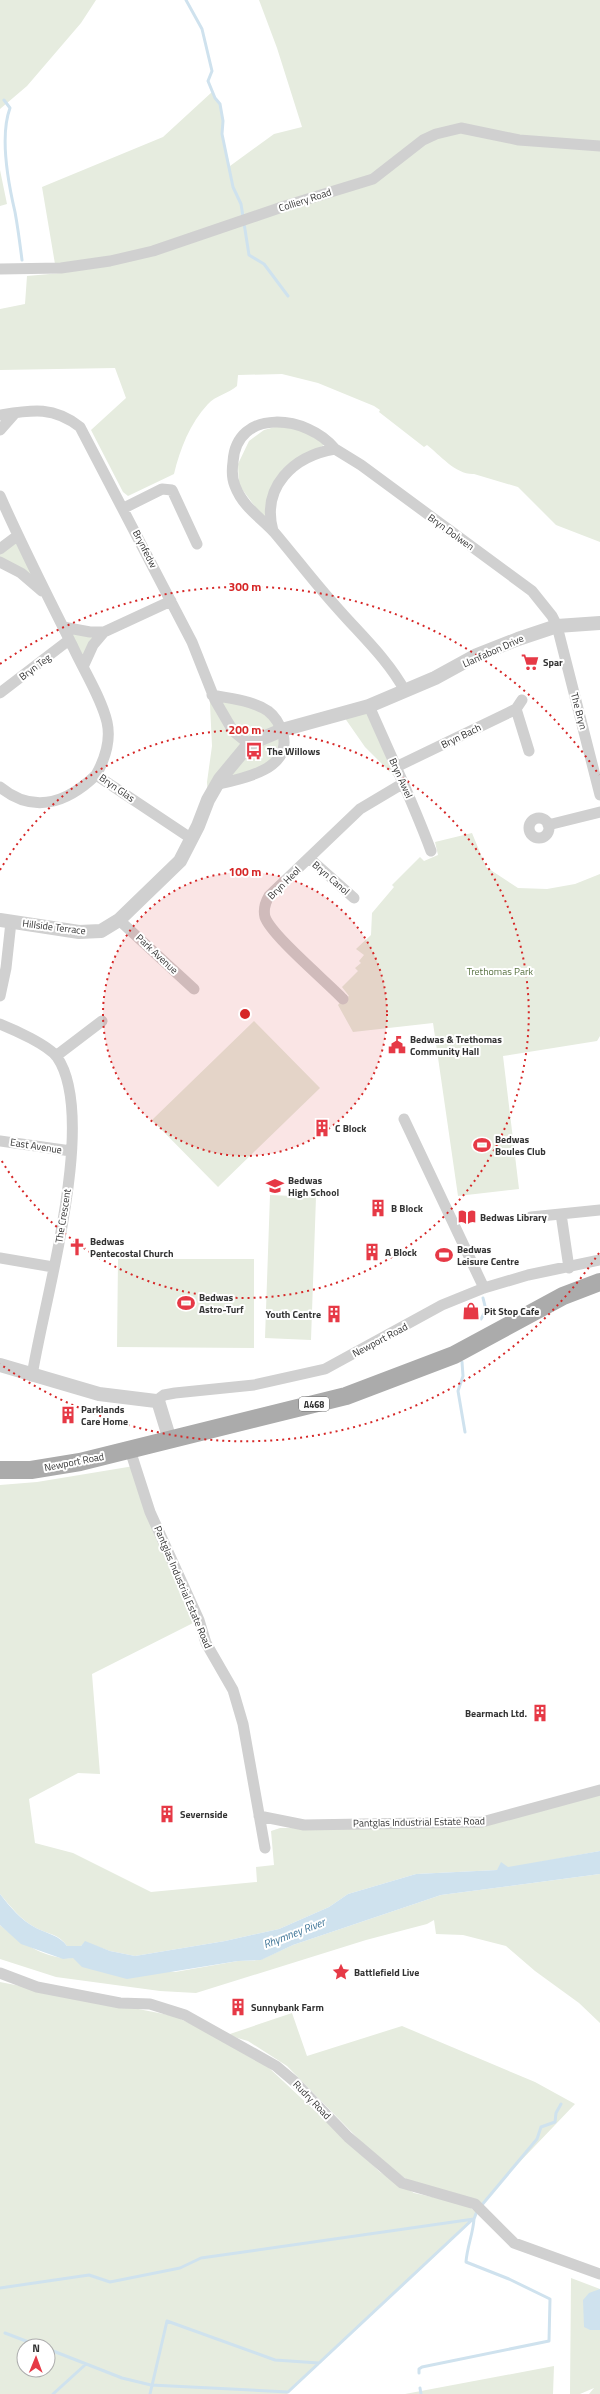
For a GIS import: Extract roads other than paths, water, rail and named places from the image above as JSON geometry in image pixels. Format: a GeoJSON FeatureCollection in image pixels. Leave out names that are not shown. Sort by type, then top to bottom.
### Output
{"type":"FeatureCollection","features":[{"type":"Feature","properties":{"kind":"main road","name":"Newport Road"},"geometry":{"type":"LineString","coordinates":[[0,1470],[44,1468],[130,1450],[346,1396],[454,1355],[563,1296],[600,1282]]}},
{"type":"Feature","properties":{"kind":"street","name":"Colliery Road"},"geometry":{"type":"LineString","coordinates":[[0,269],[61,268],[110,261],[153,251],[285,206],[373,179],[423,140],[436,134],[461,128],[519,140],[600,146]]}},
{"type":"Feature","properties":{"kind":"street","name":"Brynfedw"},"geometry":{"type":"LineString","coordinates":[[0,414],[49,411],[67,417],[80,427],[172,601],[205,670],[212,695],[233,731],[249,744]]}},
{"type":"Feature","properties":{"kind":"street"},"geometry":{"type":"LineString","coordinates":[[0,430],[15,413]]}},
{"type":"Feature","properties":{"kind":"street","name":"Bryn Dolwen"},"geometry":{"type":"LineString","coordinates":[[405,691],[390,666],[297,563],[273,531],[248,508],[234,486],[232,469],[233,452],[242,435],[253,426],[272,422],[294,423],[316,431],[334,449],[361,465],[532,591],[549,611],[557,626]]}},
{"type":"Feature","properties":{"kind":"street","name":"Bryn Dolwen"},"geometry":{"type":"LineString","coordinates":[[273,531],[270,509],[279,480],[290,467],[306,458],[334,449]]}},
{"type":"Feature","properties":{"kind":"street"},"geometry":{"type":"LineString","coordinates":[[124,508],[162,489],[172,490],[193,541]]}},
{"type":"Feature","properties":{"kind":"street","name":"Bryn Glas"},"geometry":{"type":"LineString","coordinates":[[0,496],[17,536],[83,667],[107,722],[108,744],[103,763],[96,775],[192,839]]}},
{"type":"Feature","properties":{"kind":"street"},"geometry":{"type":"LineString","coordinates":[[0,549],[17,536]]}},
{"type":"Feature","properties":{"kind":"street","name":"Bryn Glas"},"geometry":{"type":"LineString","coordinates":[[0,562],[21,573],[46,594]]}},
{"type":"Feature","properties":{"kind":"street"},"geometry":{"type":"LineString","coordinates":[[63,626],[90,632],[104,632],[172,601]]}},
{"type":"Feature","properties":{"kind":"street","name":"Llanfabon Drive"},"geometry":{"type":"LineString","coordinates":[[369,706],[435,678],[486,651],[557,626],[600,623]]}},
{"type":"Feature","properties":{"kind":"street","name":"The Bryn"},"geometry":{"type":"LineString","coordinates":[[557,626],[600,795]]}},
{"type":"Feature","properties":{"kind":"street"},"geometry":{"type":"LineString","coordinates":[[83,667],[93,645],[104,632]]}},
{"type":"Feature","properties":{"kind":"street","name":"Bryn Teg"},"geometry":{"type":"LineString","coordinates":[[0,693],[70,640]]}},
{"type":"Feature","properties":{"kind":"street"},"geometry":{"type":"LineString","coordinates":[[212,695],[254,704],[267,711],[276,717],[284,738],[281,751],[268,768],[252,776],[218,784]]}},
{"type":"Feature","properties":{"kind":"street","name":"Bryn Bach"},"geometry":{"type":"LineString","coordinates":[[396,767],[519,704],[529,751]]}},
{"type":"Feature","properties":{"kind":"street"},"geometry":{"type":"LineString","coordinates":[[192,839],[208,800],[218,784],[249,744],[282,730],[369,706]]}},
{"type":"Feature","properties":{"kind":"street","name":"Bryn Awel"},"geometry":{"type":"LineString","coordinates":[[369,706],[402,784],[415,808],[431,852]]}},
{"type":"Feature","properties":{"kind":"street"},"geometry":{"type":"LineString","coordinates":[[0,787],[23,800],[43,802],[62,800],[81,789],[96,775]]}},
{"type":"Feature","properties":{"kind":"street","name":"Bryn Heol"},"geometry":{"type":"LineString","coordinates":[[343,999],[276,934],[265,918],[264,906],[269,896],[360,809],[402,784]]}},
{"type":"Feature","properties":{"kind":"street"},"geometry":{"type":"LineString","coordinates":[[548,825],[600,812]]}},
{"type":"Feature","properties":{"kind":"street","name":"Hillside Terrace"},"geometry":{"type":"LineString","coordinates":[[5,921],[79,932],[101,931],[119,920],[162,880],[180,861],[192,839]]}},
{"type":"Feature","properties":{"kind":"street","name":"Bryn Canol"},"geometry":{"type":"LineString","coordinates":[[309,858],[354,898]]}},
{"type":"Feature","properties":{"kind":"street","name":"Park Avenue"},"geometry":{"type":"LineString","coordinates":[[119,920],[194,989]]}},
{"type":"Feature","properties":{"kind":"street"},"geometry":{"type":"LineString","coordinates":[[0,996],[6,968],[5,921]]}},
{"type":"Feature","properties":{"kind":"street"},"geometry":{"type":"LineString","coordinates":[[0,1024],[25,1035],[56,1056],[102,1021]]}},
{"type":"Feature","properties":{"kind":"street","name":"The Crescent"},"geometry":{"type":"LineString","coordinates":[[32,1376],[64,1219],[71,1151],[70,1088],[56,1056]]}},
{"type":"Feature","properties":{"kind":"street"},"geometry":{"type":"LineString","coordinates":[[404,1119],[484,1288]]}},
{"type":"Feature","properties":{"kind":"street","name":"East Avenue"},"geometry":{"type":"LineString","coordinates":[[0,1141],[71,1151]]}},
{"type":"Feature","properties":{"kind":"street"},"geometry":{"type":"LineString","coordinates":[[531,1217],[600,1210]]}},
{"type":"Feature","properties":{"kind":"street"},"geometry":{"type":"LineString","coordinates":[[561,1214],[569,1268]]}},
{"type":"Feature","properties":{"kind":"street"},"geometry":{"type":"LineString","coordinates":[[0,1258],[53,1267]]}},
{"type":"Feature","properties":{"kind":"street","name":"Newport Road"},"geometry":{"type":"LineString","coordinates":[[0,1365],[32,1376],[110,1396],[156,1401],[164,1395],[181,1392],[254,1385],[325,1369],[442,1306],[484,1288],[528,1275],[569,1268],[600,1260]]}},
{"type":"Feature","properties":{"kind":"street"},"geometry":{"type":"LineString","coordinates":[[156,1401],[159,1404],[170,1440]]}},
{"type":"Feature","properties":{"kind":"street","name":"Pantglas Industrial Estate Road"},"geometry":{"type":"LineString","coordinates":[[130,1450],[150,1512],[199,1620],[206,1643],[233,1690],[243,1724],[265,1848]]}},
{"type":"Feature","properties":{"kind":"street","name":"Pantglas Industrial Estate Road"},"geometry":{"type":"LineString","coordinates":[[259,1816],[304,1825],[482,1822],[600,1790]]}},
{"type":"Feature","properties":{"kind":"street","name":"Rudry Road"},"geometry":{"type":"LineString","coordinates":[[0,1973],[37,1987],[120,2004],[150,2004],[185,2015],[276,2066],[295,2082],[348,2137],[402,2183],[475,2204],[514,2243],[600,2274]]}},
{"type":"Feature","properties":{"kind":"water","name":"Rhymney River"},"geometry":{"type":"Polygon","coordinates":[[[600,1851],[600,1874],[441,1895],[293,1945],[261,1960],[238,1961],[127,1979],[82,1967],[73,1958],[63,1959],[21,1944],[0,1925],[0,1894],[25,1921],[36,1928],[57,1937],[67,1946],[81,1946],[85,1941],[110,1951],[135,1956],[225,1941],[279,1929],[329,1907],[348,1894],[416,1874],[497,1870],[501,1862],[508,1867],[600,1851]]]}},
{"type":"Feature","properties":{"kind":"water"},"geometry":{"type":"Polygon","coordinates":[[[600,2289],[600,2330],[590,2330],[584,2327],[583,2300],[589,2293],[600,2289]]]}},
{"type":"Feature","properties":{"kind":"waterway"},"geometry":{"type":"LineString","coordinates":[[186,0],[202,29],[212,71],[208,81],[215,98],[220,104],[223,121],[222,134],[233,187],[241,204],[249,255],[264,264],[288,296]]}},
{"type":"Feature","properties":{"kind":"waterway"},"geometry":{"type":"LineString","coordinates":[[4,100],[10,108],[6,131],[6,159],[22,260]]}},
{"type":"Feature","properties":{"kind":"waterway"},"geometry":{"type":"LineString","coordinates":[[481,1319],[486,1310],[483,1298]]}},
{"type":"Feature","properties":{"kind":"waterway"},"geometry":{"type":"LineString","coordinates":[[462,1362],[463,1376],[458,1391],[465,1432]]}},
{"type":"Feature","properties":{"kind":"waterway"},"geometry":{"type":"LineString","coordinates":[[481,2206],[537,2139],[541,2127],[555,2122],[556,2113],[561,2104]]}},
{"type":"Feature","properties":{"kind":"waterway"},"geometry":{"type":"LineString","coordinates":[[0,2288],[89,2275],[110,2282],[180,2268],[201,2258],[474,2219],[477,2211]]}},
{"type":"Feature","properties":{"kind":"waterway"},"geometry":{"type":"LineString","coordinates":[[56,2352],[122,2378],[151,2385],[288,2392],[473,2219]]}},
{"type":"Feature","properties":{"kind":"waterway"},"geometry":{"type":"LineString","coordinates":[[419,2373],[419,2369],[422,2367],[549,2341],[550,2299],[509,2279],[466,2262],[474,2219]]}},
{"type":"Feature","properties":{"kind":"waterway"},"geometry":{"type":"LineString","coordinates":[[150,2394],[167,2321],[275,2360],[319,2363]]}},
{"type":"Feature","properties":{"kind":"waterway"},"geometry":{"type":"LineString","coordinates":[[5,2333],[18,2338]]}},
{"type":"Feature","properties":{"kind":"waterway"},"geometry":{"type":"LineString","coordinates":[[53,2394],[86,2364]]}},
{"type":"Feature","properties":{"kind":"waterway"},"geometry":{"type":"LineString","coordinates":[[420,2388],[421,2394]]}},
{"type":"Feature","properties":{"kind":"place","name":"Spar"},"geometry":{"type":"Point","coordinates":[530,662]}},
{"type":"Feature","properties":{"kind":"place","name":"The Willows"},"geometry":{"type":"Point","coordinates":[254,751]}},
{"type":"Feature","properties":{"kind":"place","name":"Bedwas & Trethomas Community Hall"},"geometry":{"type":"Point","coordinates":[397,1045]}},
{"type":"Feature","properties":{"kind":"place","name":"C Block"},"geometry":{"type":"Point","coordinates":[322,1128]}},
{"type":"Feature","properties":{"kind":"place","name":"Bedwas Boules Club"},"geometry":{"type":"Point","coordinates":[482,1145]}},
{"type":"Feature","properties":{"kind":"place","name":"Bedwas High School"},"geometry":{"type":"Point","coordinates":[275,1186]}},
{"type":"Feature","properties":{"kind":"place","name":"B Block"},"geometry":{"type":"Point","coordinates":[378,1208]}},
{"type":"Feature","properties":{"kind":"place","name":"Bedwas Library"},"geometry":{"type":"Point","coordinates":[467,1217]}},
{"type":"Feature","properties":{"kind":"place","name":"Bedwas Pentecostal Church"},"geometry":{"type":"Point","coordinates":[77,1247]}},
{"type":"Feature","properties":{"kind":"place","name":"A Block"},"geometry":{"type":"Point","coordinates":[372,1252]}},
{"type":"Feature","properties":{"kind":"place","name":"Bedwas Leisure Centre"},"geometry":{"type":"Point","coordinates":[444,1255]}},
{"type":"Feature","properties":{"kind":"place","name":"Bedwas Astro-Turf"},"geometry":{"type":"Point","coordinates":[186,1303]}},
{"type":"Feature","properties":{"kind":"place","name":"Pit Stop Cafe"},"geometry":{"type":"Point","coordinates":[471,1311]}},
{"type":"Feature","properties":{"kind":"place","name":"Youth Centre"},"geometry":{"type":"Point","coordinates":[334,1314]}},
{"type":"Feature","properties":{"kind":"place","name":"Parklands Care Home"},"geometry":{"type":"Point","coordinates":[68,1415]}},
{"type":"Feature","properties":{"kind":"place","name":"Bearmach Ltd."},"geometry":{"type":"Point","coordinates":[540,1713]}},
{"type":"Feature","properties":{"kind":"place","name":"Severnside"},"geometry":{"type":"Point","coordinates":[167,1814]}},
{"type":"Feature","properties":{"kind":"place","name":"Battlefield Live"},"geometry":{"type":"Point","coordinates":[341,1972]}},
{"type":"Feature","properties":{"kind":"place","name":"Sunnybank Farm"},"geometry":{"type":"Point","coordinates":[238,2007]}},
{"type":"Feature","properties":{"kind":"park label","name":"Trethomas Park"},"geometry":{"type":"Point","coordinates":[500,971]}}]}
